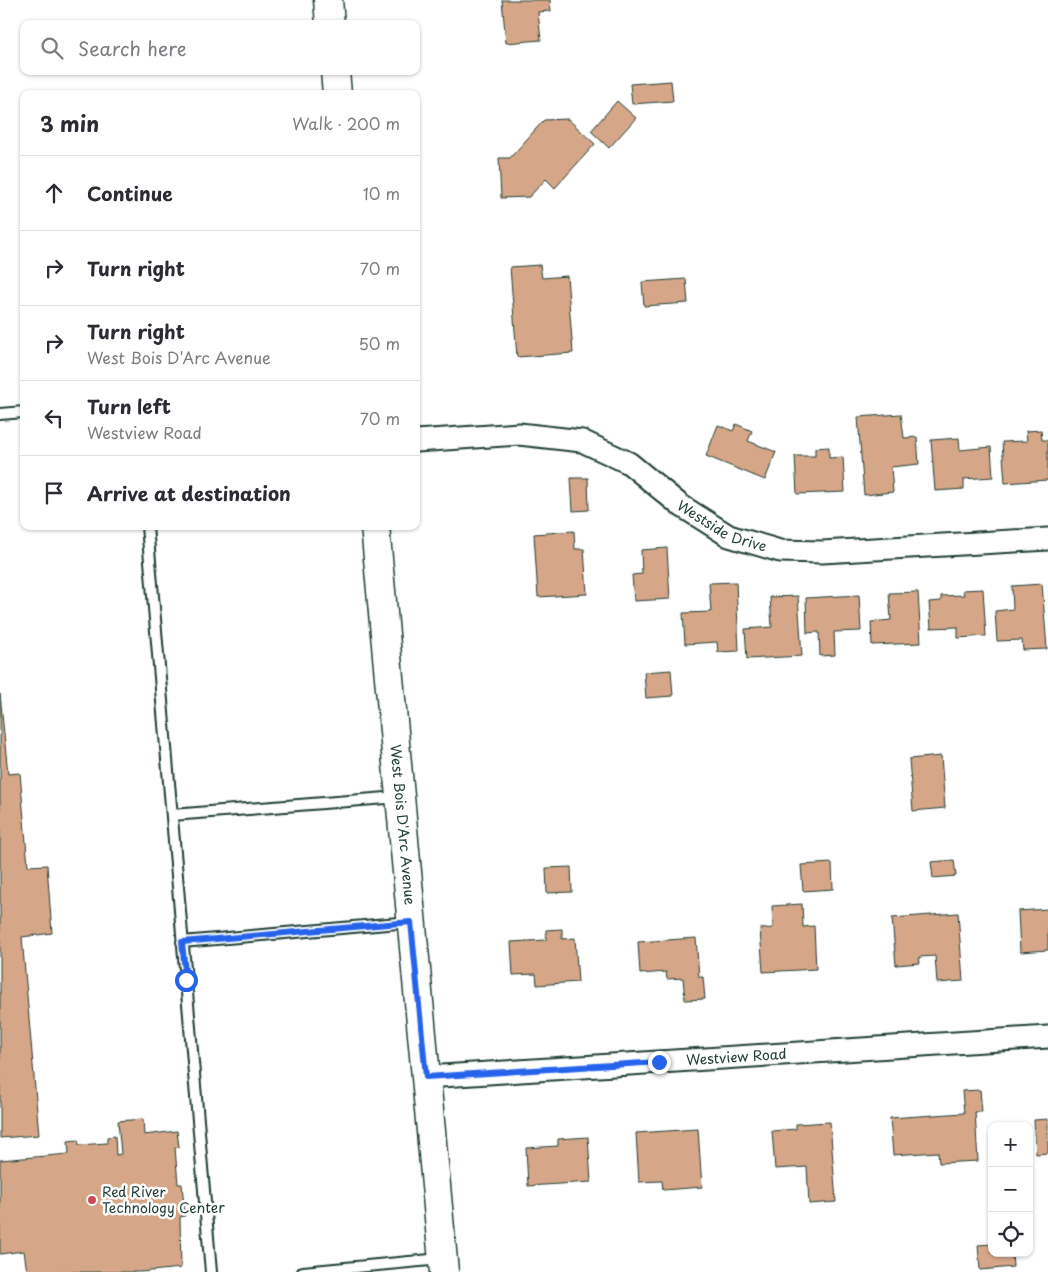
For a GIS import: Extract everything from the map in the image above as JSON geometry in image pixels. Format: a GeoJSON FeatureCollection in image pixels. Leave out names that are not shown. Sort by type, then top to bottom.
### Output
{"type":"FeatureCollection","features":[{"type":"Feature","properties":{"kind":"street"},"geometry":{"type":"LineString","coordinates":[[328,0],[330,20]]}},
{"type":"Feature","properties":{"kind":"street"},"geometry":{"type":"LineString","coordinates":[[335,75],[337,90]]}},
{"type":"Feature","properties":{"kind":"street","name":"Westside Drive"},"geometry":{"type":"LineString","coordinates":[[420,441],[519,434],[582,441],[628,463],[680,505],[729,536],[780,551],[822,552],[1048,539]]}},
{"type":"Feature","properties":{"kind":"street","name":"West Bois D'Arc Avenue"},"geometry":{"type":"LineString","coordinates":[[375,530],[443,1266]]}},
{"type":"Feature","properties":{"kind":"street","name":"Westview Road"},"geometry":{"type":"LineString","coordinates":[[426,1077],[1048,1037]]}},
{"type":"Feature","properties":{"kind":"lane"},"geometry":{"type":"LineString","coordinates":[[0,414],[20,412]]}},
{"type":"Feature","properties":{"kind":"lane"},"geometry":{"type":"LineString","coordinates":[[147,530],[211,1272]]}},
{"type":"Feature","properties":{"kind":"lane"},"geometry":{"type":"LineString","coordinates":[[172,815],[400,797]]}},
{"type":"Feature","properties":{"kind":"lane"},"geometry":{"type":"LineString","coordinates":[[182,942],[411,922]]}},
{"type":"Feature","properties":{"kind":"lane"},"geometry":{"type":"LineString","coordinates":[[303,1272],[443,1266]]}},
{"type":"Feature","properties":{"kind":"building"},"geometry":{"type":"Polygon","coordinates":[[[502,0],[550,0],[551,11],[538,12],[541,40],[506,43],[502,0]]]}},
{"type":"Feature","properties":{"kind":"building"},"geometry":{"type":"Polygon","coordinates":[[[671,81],[673,101],[632,104],[630,84],[671,81]]]}},
{"type":"Feature","properties":{"kind":"building"},"geometry":{"type":"Polygon","coordinates":[[[617,101],[636,118],[609,148],[591,131],[617,101]]]}},
{"type":"Feature","properties":{"kind":"building"},"geometry":{"type":"Polygon","coordinates":[[[568,119],[595,144],[555,188],[546,179],[529,197],[501,198],[499,158],[510,158],[544,120],[568,119]]]}},
{"type":"Feature","properties":{"kind":"building"},"geometry":{"type":"Polygon","coordinates":[[[540,265],[542,278],[567,276],[573,353],[517,357],[510,267],[540,265]]]}},
{"type":"Feature","properties":{"kind":"building"},"geometry":{"type":"Polygon","coordinates":[[[686,279],[688,303],[644,306],[642,282],[686,279]]]}},
{"type":"Feature","properties":{"kind":"building"},"geometry":{"type":"Polygon","coordinates":[[[901,414],[904,438],[917,437],[919,464],[891,467],[893,492],[864,495],[858,417],[901,414]]]}},
{"type":"Feature","properties":{"kind":"building"},"geometry":{"type":"Polygon","coordinates":[[[736,424],[752,431],[748,441],[776,452],[765,480],[706,456],[718,425],[733,431],[736,424]]]}},
{"type":"Feature","properties":{"kind":"building"},"geometry":{"type":"Polygon","coordinates":[[[1041,430],[1042,440],[1048,440],[1048,480],[1005,483],[1002,442],[1027,441],[1026,431],[1041,430]]]}},
{"type":"Feature","properties":{"kind":"building"},"geometry":{"type":"Polygon","coordinates":[[[959,438],[960,450],[991,447],[993,477],[964,479],[964,489],[935,491],[931,440],[959,438]]]}},
{"type":"Feature","properties":{"kind":"building"},"geometry":{"type":"Polygon","coordinates":[[[829,447],[829,458],[843,457],[845,492],[797,494],[795,456],[815,456],[815,448],[829,447]]]}},
{"type":"Feature","properties":{"kind":"building"},"geometry":{"type":"Polygon","coordinates":[[[571,478],[588,478],[589,510],[573,511],[571,478]]]}},
{"type":"Feature","properties":{"kind":"building"},"geometry":{"type":"Polygon","coordinates":[[[574,531],[575,549],[584,549],[587,594],[538,597],[534,534],[574,531]]]}},
{"type":"Feature","properties":{"kind":"building"},"geometry":{"type":"Polygon","coordinates":[[[667,548],[670,599],[634,601],[632,575],[642,574],[641,550],[667,548]]]}},
{"type":"Feature","properties":{"kind":"building"},"geometry":{"type":"Polygon","coordinates":[[[736,582],[739,651],[718,652],[717,642],[685,644],[683,613],[711,612],[709,583],[736,582]]]}},
{"type":"Feature","properties":{"kind":"building"},"geometry":{"type":"Polygon","coordinates":[[[1042,584],[1047,649],[1023,650],[1022,640],[997,641],[995,611],[1013,609],[1012,586],[1042,584]]]}},
{"type":"Feature","properties":{"kind":"building"},"geometry":{"type":"Polygon","coordinates":[[[983,589],[986,636],[958,638],[958,627],[931,628],[929,602],[941,601],[941,596],[964,595],[963,590],[983,589]]]}},
{"type":"Feature","properties":{"kind":"building"},"geometry":{"type":"Polygon","coordinates":[[[918,592],[921,643],[872,645],[871,622],[891,620],[889,593],[918,592]]]}},
{"type":"Feature","properties":{"kind":"building"},"geometry":{"type":"Polygon","coordinates":[[[859,595],[861,631],[834,632],[835,655],[820,656],[819,632],[807,633],[806,598],[859,595]]]}},
{"type":"Feature","properties":{"kind":"building"},"geometry":{"type":"Polygon","coordinates":[[[798,596],[802,656],[747,659],[745,629],[772,627],[770,597],[798,596]]]}},
{"type":"Feature","properties":{"kind":"building"},"geometry":{"type":"Polygon","coordinates":[[[671,670],[673,696],[646,698],[644,672],[671,670]]]}},
{"type":"Feature","properties":{"kind":"building"},"geometry":{"type":"Polygon","coordinates":[[[0,694],[8,774],[20,773],[28,866],[47,865],[52,933],[22,937],[39,1135],[0,1138],[0,694]]]}},
{"type":"Feature","properties":{"kind":"building"},"geometry":{"type":"Polygon","coordinates":[[[941,756],[945,808],[913,811],[909,759],[941,756]]]}},
{"type":"Feature","properties":{"kind":"building"},"geometry":{"type":"Polygon","coordinates":[[[954,860],[956,876],[933,878],[931,862],[954,860]]]}},
{"type":"Feature","properties":{"kind":"building"},"geometry":{"type":"Polygon","coordinates":[[[832,863],[833,889],[803,891],[801,865],[832,863]]]}},
{"type":"Feature","properties":{"kind":"building"},"geometry":{"type":"Polygon","coordinates":[[[571,867],[572,892],[547,893],[546,868],[571,867]]]}},
{"type":"Feature","properties":{"kind":"building"},"geometry":{"type":"Polygon","coordinates":[[[802,904],[803,927],[814,926],[816,969],[763,972],[760,929],[773,928],[772,906],[802,904]]]}},
{"type":"Feature","properties":{"kind":"building"},"geometry":{"type":"Polygon","coordinates":[[[1048,909],[1048,950],[1020,952],[1018,911],[1048,909]]]}},
{"type":"Feature","properties":{"kind":"building"},"geometry":{"type":"Polygon","coordinates":[[[958,913],[963,981],[937,983],[935,956],[919,957],[920,963],[896,965],[892,918],[958,913]]]}},
{"type":"Feature","properties":{"kind":"building"},"geometry":{"type":"Polygon","coordinates":[[[562,929],[562,939],[575,938],[578,982],[537,985],[536,974],[513,975],[511,942],[546,940],[546,930],[562,929]]]}},
{"type":"Feature","properties":{"kind":"building"},"geometry":{"type":"Polygon","coordinates":[[[696,938],[699,977],[703,977],[705,999],[685,1000],[683,978],[667,979],[666,972],[640,974],[638,942],[696,938]]]}},
{"type":"Feature","properties":{"kind":"building"},"geometry":{"type":"Polygon","coordinates":[[[980,1090],[982,1112],[975,1112],[978,1161],[939,1163],[938,1152],[893,1155],[890,1118],[964,1113],[962,1091],[980,1090]]]}},
{"type":"Feature","properties":{"kind":"building","name":"Red River Technology Center"},"geometry":{"type":"Polygon","coordinates":[[[143,1119],[144,1135],[177,1131],[179,1147],[175,1148],[178,1184],[182,1184],[185,1216],[180,1217],[181,1268],[141,1272],[27,1272],[24,1251],[0,1254],[0,1160],[69,1154],[68,1141],[78,1140],[79,1145],[107,1143],[107,1137],[115,1136],[116,1155],[121,1154],[118,1121],[143,1119]]]}},
{"type":"Feature","properties":{"kind":"building"},"geometry":{"type":"Polygon","coordinates":[[[1048,1119],[1048,1153],[1036,1154],[1034,1120],[1048,1119]]]}},
{"type":"Feature","properties":{"kind":"building"},"geometry":{"type":"Polygon","coordinates":[[[830,1122],[836,1202],[809,1204],[807,1167],[775,1169],[772,1131],[796,1129],[796,1124],[830,1122]]]}},
{"type":"Feature","properties":{"kind":"building"},"geometry":{"type":"Polygon","coordinates":[[[698,1129],[702,1187],[663,1190],[662,1181],[639,1182],[636,1133],[698,1129]]]}},
{"type":"Feature","properties":{"kind":"building"},"geometry":{"type":"Polygon","coordinates":[[[588,1137],[591,1182],[528,1186],[526,1148],[558,1146],[558,1139],[588,1137]]]}},
{"type":"Feature","properties":{"kind":"building"},"geometry":{"type":"Polygon","coordinates":[[[988,1244],[988,1257],[1012,1257],[1013,1267],[980,1270],[978,1245],[988,1244]]]}},
{"type":"Feature","properties":{"kind":"place","name":"Red River Technology Center"},"geometry":{"type":"Point","coordinates":[92,1200]}},
{"type":"Feature","properties":{"kind":"route"},"geometry":{"type":"LineString","coordinates":[[186,980],[182,942],[411,922],[426,1077],[659,1062]]}}]}
